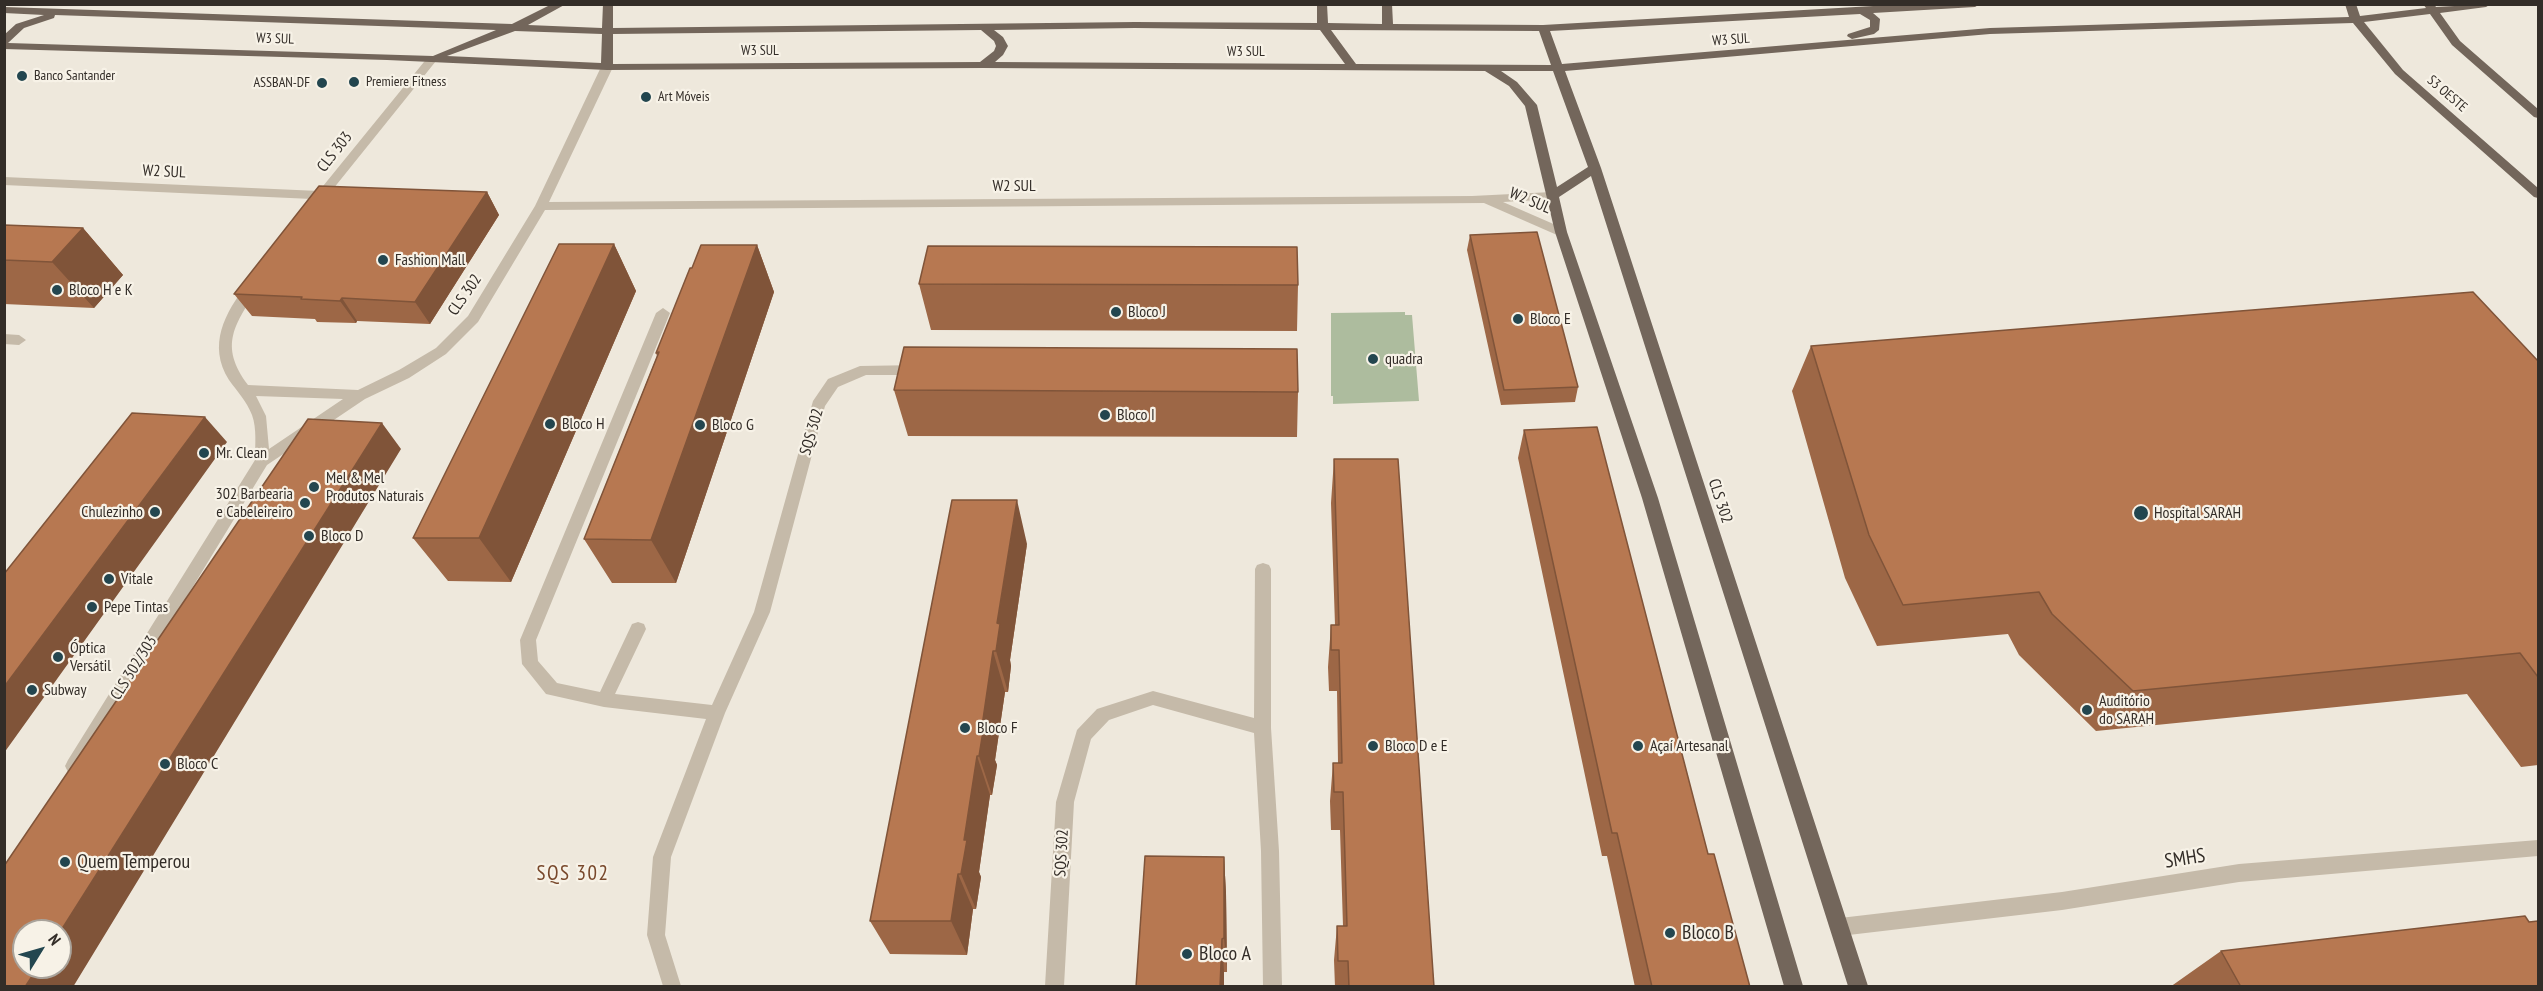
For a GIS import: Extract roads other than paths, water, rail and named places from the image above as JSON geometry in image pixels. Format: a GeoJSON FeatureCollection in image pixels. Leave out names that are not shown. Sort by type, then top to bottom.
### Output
{"type":"FeatureCollection","features":[{"type":"Feature","properties":{"kind":"main road"},"geometry":{"type":"LineString","coordinates":[[432,59],[513,28],[561,4]]}},
{"type":"Feature","properties":{"kind":"main road"},"geometry":{"type":"LineString","coordinates":[[607,67],[608,4]]}},
{"type":"Feature","properties":{"kind":"main road"},"geometry":{"type":"LineString","coordinates":[[1322,4],[1323,26],[1353,68]]}},
{"type":"Feature","properties":{"kind":"main road"},"geometry":{"type":"LineString","coordinates":[[1387,4],[1388,27]]}},
{"type":"Feature","properties":{"kind":"main road","name":"W3 SUL"},"geometry":{"type":"LineString","coordinates":[[4,10],[607,31],[1135,25],[1544,28],[1864,12],[1975,4]]}},
{"type":"Feature","properties":{"kind":"main road","name":"S3 OESTE"},"geometry":{"type":"LineString","coordinates":[[2350,4],[2356,20],[2399,72],[2538,194]]}},
{"type":"Feature","properties":{"kind":"main road","name":"W3 SUL"},"geometry":{"type":"LineString","coordinates":[[4,46],[432,59],[607,67],[983,65],[1560,68],[1990,31],[2356,20],[2430,8],[2486,4]]}},
{"type":"Feature","properties":{"kind":"main road"},"geometry":{"type":"LineString","coordinates":[[2430,8],[2456,43],[2538,115]]}},
{"type":"Feature","properties":{"kind":"main road"},"geometry":{"type":"LineString","coordinates":[[4,41],[20,26],[65,12]]}},
{"type":"Feature","properties":{"kind":"main road"},"geometry":{"type":"LineString","coordinates":[[1799,49],[1870,32],[1875,28],[1876,21],[1872,15],[1864,12]]}},
{"type":"Feature","properties":{"kind":"main road"},"geometry":{"type":"LineString","coordinates":[[983,65],[999,53],[1002,46],[999,39],[986,28]]}},
{"type":"Feature","properties":{"kind":"main road","name":"CLS 302"},"geometry":{"type":"LineString","coordinates":[[1544,28],[1595,168],[1858,987]]}},
{"type":"Feature","properties":{"kind":"main road"},"geometry":{"type":"LineString","coordinates":[[1488,68],[1513,84],[1531,105],[1561,232],[1650,498],[1792,987]]}},
{"type":"Feature","properties":{"kind":"main road"},"geometry":{"type":"LineString","coordinates":[[1552,196],[1595,168]]}},
{"type":"Feature","properties":{"kind":"street","name":"CLS 303"},"geometry":{"type":"LineString","coordinates":[[309,213],[432,59]]}},
{"type":"Feature","properties":{"kind":"street","name":"CLS 302"},"geometry":{"type":"LineString","coordinates":[[262,461],[360,395],[404,374],[441,351],[473,319],[541,206],[607,67]]}},
{"type":"Feature","properties":{"kind":"street","name":"W2 SUL"},"geometry":{"type":"LineString","coordinates":[[4,181],[322,195]]}},
{"type":"Feature","properties":{"kind":"street","name":"W2 SUL"},"geometry":{"type":"LineString","coordinates":[[541,206],[1487,200],[1552,196]]}},
{"type":"Feature","properties":{"kind":"street","name":"W2 SUL"},"geometry":{"type":"LineString","coordinates":[[1487,200],[1561,232]]}},
{"type":"Feature","properties":{"kind":"street"},"geometry":{"type":"LineString","coordinates":[[261,274],[234,310],[222,348],[231,371],[246,390],[261,422],[262,461]]}},
{"type":"Feature","properties":{"kind":"street"},"geometry":{"type":"LineString","coordinates":[[663,313],[528,640],[530,664],[552,689],[604,700],[717,713]]}},
{"type":"Feature","properties":{"kind":"street"},"geometry":{"type":"LineString","coordinates":[[4,339],[20,340]]}},
{"type":"Feature","properties":{"kind":"street","name":"SQS 302"},"geometry":{"type":"LineString","coordinates":[[672,987],[656,934],[662,857],[717,713],[762,612],[818,405],[833,383],[865,370],[936,370]]}},
{"type":"Feature","properties":{"kind":"street"},"geometry":{"type":"LineString","coordinates":[[246,390],[360,395]]}},
{"type":"Feature","properties":{"kind":"street","name":"CLS 302/303"},"geometry":{"type":"LineString","coordinates":[[64,782],[262,461]]}},
{"type":"Feature","properties":{"kind":"street"},"geometry":{"type":"LineString","coordinates":[[1263,569],[1262,729],[1270,851],[1273,987]]}},
{"type":"Feature","properties":{"kind":"street"},"geometry":{"type":"LineString","coordinates":[[604,700],[638,629]]}},
{"type":"Feature","properties":{"kind":"street","name":"SQS 302"},"geometry":{"type":"LineString","coordinates":[[1054,987],[1065,802],[1083,735],[1103,714],[1153,699],[1262,729]]}},
{"type":"Feature","properties":{"kind":"street","name":"SMHS"},"geometry":{"type":"LineString","coordinates":[[1840,927],[2062,902],[2239,873],[2538,848]]}},
{"type":"Feature","properties":{"kind":"place","name":"Banco Santander"},"geometry":{"type":"Point","coordinates":[22,76]}},
{"type":"Feature","properties":{"kind":"place","name":"Premiere Fitness"},"geometry":{"type":"Point","coordinates":[354,82]}},
{"type":"Feature","properties":{"kind":"place","name":"ASSBAN-DF"},"geometry":{"type":"Point","coordinates":[322,83]}},
{"type":"Feature","properties":{"kind":"place","name":"Art Móveis"},"geometry":{"type":"Point","coordinates":[646,97]}},
{"type":"Feature","properties":{"kind":"place","name":"Fashion Mall"},"geometry":{"type":"Point","coordinates":[383,260]}},
{"type":"Feature","properties":{"kind":"place","name":"Bloco H e K"},"geometry":{"type":"Point","coordinates":[57,290]}},
{"type":"Feature","properties":{"kind":"place","name":"Bloco J"},"geometry":{"type":"Point","coordinates":[1116,312]}},
{"type":"Feature","properties":{"kind":"place","name":"Bloco E"},"geometry":{"type":"Point","coordinates":[1518,319]}},
{"type":"Feature","properties":{"kind":"place","name":"quadra"},"geometry":{"type":"Point","coordinates":[1373,359]}},
{"type":"Feature","properties":{"kind":"place","name":"Bloco I"},"geometry":{"type":"Point","coordinates":[1105,415]}},
{"type":"Feature","properties":{"kind":"place","name":"Bloco H"},"geometry":{"type":"Point","coordinates":[550,424]}},
{"type":"Feature","properties":{"kind":"place","name":"Bloco G"},"geometry":{"type":"Point","coordinates":[700,425]}},
{"type":"Feature","properties":{"kind":"place","name":"Mr. Clean"},"geometry":{"type":"Point","coordinates":[204,453]}},
{"type":"Feature","properties":{"kind":"place","name":"Mel & Mel Produtos Naturais"},"geometry":{"type":"Point","coordinates":[314,487]}},
{"type":"Feature","properties":{"kind":"place","name":"302 Barbearia e Cabeleireiro"},"geometry":{"type":"Point","coordinates":[305,503]}},
{"type":"Feature","properties":{"kind":"place","name":"Chulezinho"},"geometry":{"type":"Point","coordinates":[155,512]}},
{"type":"Feature","properties":{"kind":"place","name":"Hospital SARAH"},"geometry":{"type":"Point","coordinates":[2141,513]}},
{"type":"Feature","properties":{"kind":"place","name":"Bloco D"},"geometry":{"type":"Point","coordinates":[309,536]}},
{"type":"Feature","properties":{"kind":"place","name":"Vitale"},"geometry":{"type":"Point","coordinates":[109,579]}},
{"type":"Feature","properties":{"kind":"place","name":"Pepe Tintas"},"geometry":{"type":"Point","coordinates":[92,607]}},
{"type":"Feature","properties":{"kind":"place","name":"Óptica Versátil"},"geometry":{"type":"Point","coordinates":[58,657]}},
{"type":"Feature","properties":{"kind":"place","name":"Subway"},"geometry":{"type":"Point","coordinates":[32,690]}},
{"type":"Feature","properties":{"kind":"place","name":"Auditório do SARAH"},"geometry":{"type":"Point","coordinates":[2087,710]}},
{"type":"Feature","properties":{"kind":"place","name":"Bloco F"},"geometry":{"type":"Point","coordinates":[965,728]}},
{"type":"Feature","properties":{"kind":"place","name":"Bloco D e E"},"geometry":{"type":"Point","coordinates":[1373,746]}},
{"type":"Feature","properties":{"kind":"place","name":"Açaí Artesanal"},"geometry":{"type":"Point","coordinates":[1638,746]}},
{"type":"Feature","properties":{"kind":"place","name":"Bloco C"},"geometry":{"type":"Point","coordinates":[165,764]}},
{"type":"Feature","properties":{"kind":"place","name":"Quem Temperou"},"geometry":{"type":"Point","coordinates":[65,862]}},
{"type":"Feature","properties":{"kind":"place","name":"Bloco B"},"geometry":{"type":"Point","coordinates":[1670,933]}},
{"type":"Feature","properties":{"kind":"place","name":"Bloco A"},"geometry":{"type":"Point","coordinates":[1187,954]}},
{"type":"Feature","properties":{"kind":"district","name":"SQS 302"},"geometry":{"type":"Point","coordinates":[573,874]}}]}
